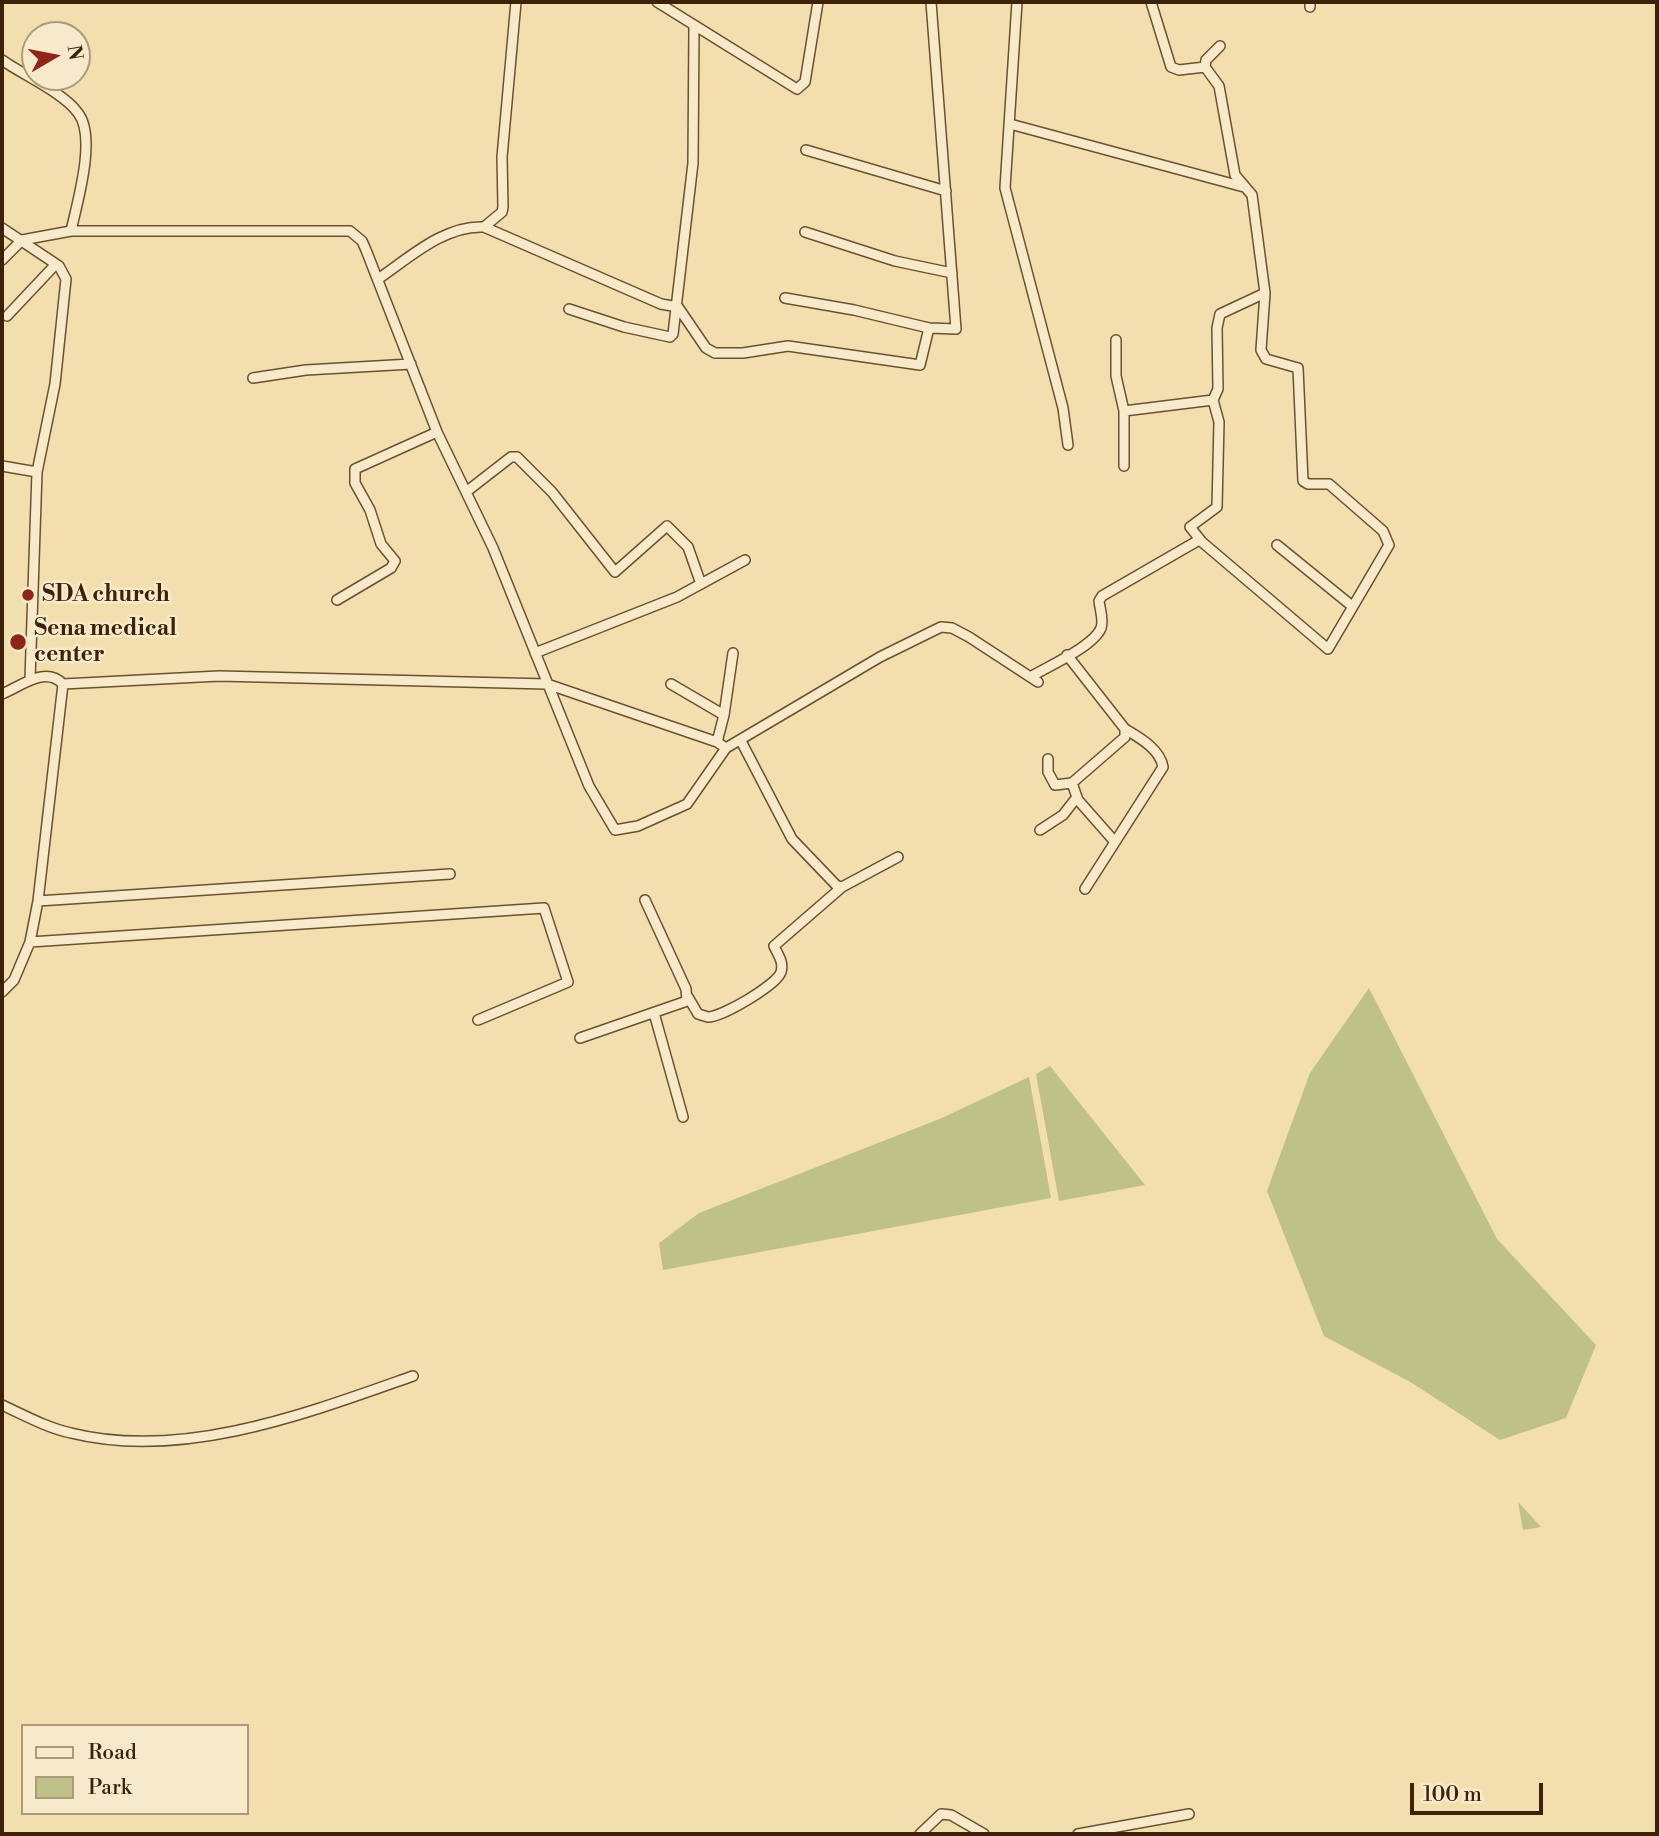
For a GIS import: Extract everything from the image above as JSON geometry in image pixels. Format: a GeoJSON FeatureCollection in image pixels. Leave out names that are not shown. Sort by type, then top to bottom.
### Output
{"type":"FeatureCollection","features":[{"type":"Feature","properties":{"kind":"street"},"geometry":{"type":"LineString","coordinates":[[484,227],[502,212],[503,207],[502,158],[516,2]]}},
{"type":"Feature","properties":{"kind":"street"},"geometry":{"type":"LineString","coordinates":[[657,2],[793,87],[802,88],[818,2]]}},
{"type":"Feature","properties":{"kind":"street"},"geometry":{"type":"LineString","coordinates":[[785,298],[853,310],[929,328],[956,329],[931,2]]}},
{"type":"Feature","properties":{"kind":"street"},"geometry":{"type":"LineString","coordinates":[[1017,2],[1005,188],[1060,396],[1068,445]]}},
{"type":"Feature","properties":{"kind":"street"},"geometry":{"type":"LineString","coordinates":[[1151,2],[1171,67],[1179,70],[1205,67]]}},
{"type":"Feature","properties":{"kind":"street"},"geometry":{"type":"LineString","coordinates":[[569,309],[624,327],[670,337],[678,307],[693,163],[694,26]]}},
{"type":"Feature","properties":{"kind":"street"},"geometry":{"type":"LineString","coordinates":[[1220,46],[1206,60],[1205,67],[1219,86],[1232,166],[1252,195],[1265,293],[1261,351],[1266,359],[1298,368],[1303,481],[1308,484],[1329,484],[1387,536],[1389,545],[1328,649],[1199,540],[1190,527],[1217,507],[1219,422],[1213,400],[1219,389],[1217,328],[1220,314],[1265,293]]}},
{"type":"Feature","properties":{"kind":"street"},"geometry":{"type":"LineString","coordinates":[[2,60],[68,103],[82,119],[86,160],[71,231]]}},
{"type":"Feature","properties":{"kind":"street"},"geometry":{"type":"LineString","coordinates":[[1010,124],[1244,187]]}},
{"type":"Feature","properties":{"kind":"street"},"geometry":{"type":"LineString","coordinates":[[806,150],[946,191]]}},
{"type":"Feature","properties":{"kind":"street"},"geometry":{"type":"LineString","coordinates":[[377,279],[447,233],[484,227],[661,304],[678,307],[706,348],[715,353],[743,353],[788,346],[920,365],[929,328]]}},
{"type":"Feature","properties":{"kind":"street"},"geometry":{"type":"LineString","coordinates":[[2,228],[56,264],[64,272],[66,285],[55,384],[37,472],[30,679]]}},
{"type":"Feature","properties":{"kind":"street"},"geometry":{"type":"LineString","coordinates":[[2,260],[22,240],[71,231],[350,231],[362,241],[438,432],[493,548],[589,786],[615,830],[638,825],[687,804],[696,796],[726,748],[880,657],[941,627],[952,628],[969,637],[1035,679],[1097,635],[1102,627],[1099,601],[1102,596],[1199,540]]}},
{"type":"Feature","properties":{"kind":"street"},"geometry":{"type":"LineString","coordinates":[[805,232],[895,261],[952,273]]}},
{"type":"Feature","properties":{"kind":"street"},"geometry":{"type":"LineString","coordinates":[[7,316],[56,264]]}},
{"type":"Feature","properties":{"kind":"street"},"geometry":{"type":"LineString","coordinates":[[1115,340],[1116,376],[1124,411],[1124,466]]}},
{"type":"Feature","properties":{"kind":"street"},"geometry":{"type":"LineString","coordinates":[[254,378],[306,370],[411,364]]}},
{"type":"Feature","properties":{"kind":"street"},"geometry":{"type":"LineString","coordinates":[[1124,411],[1213,400]]}},
{"type":"Feature","properties":{"kind":"street"},"geometry":{"type":"LineString","coordinates":[[337,600],[391,568],[395,561],[381,544],[370,510],[355,482],[355,468],[438,432]]}},
{"type":"Feature","properties":{"kind":"street"},"geometry":{"type":"LineString","coordinates":[[466,492],[511,457],[517,457],[552,492],[609,568],[615,572],[620,570],[667,526],[688,547],[701,584]]}},
{"type":"Feature","properties":{"kind":"street"},"geometry":{"type":"LineString","coordinates":[[2,466],[37,472]]}},
{"type":"Feature","properties":{"kind":"street"},"geometry":{"type":"LineString","coordinates":[[1277,545],[1352,606]]}},
{"type":"Feature","properties":{"kind":"street"},"geometry":{"type":"LineString","coordinates":[[535,653],[677,597],[745,560]]}},
{"type":"Feature","properties":{"kind":"street"},"geometry":{"type":"LineString","coordinates":[[717,741],[724,715],[733,653]]}},
{"type":"Feature","properties":{"kind":"street"},"geometry":{"type":"LineString","coordinates":[[1067,655],[1125,729],[1154,750],[1164,767],[1085,889]]}},
{"type":"Feature","properties":{"kind":"street"},"geometry":{"type":"LineString","coordinates":[[2,694],[30,679],[45,676],[56,678],[63,684],[157,677],[219,676],[547,684],[717,741],[726,748]]}},
{"type":"Feature","properties":{"kind":"street"},"geometry":{"type":"LineString","coordinates":[[2,992],[14,980],[30,942],[38,901],[63,684]]}},
{"type":"Feature","properties":{"kind":"street"},"geometry":{"type":"LineString","coordinates":[[671,684],[724,715]]}},
{"type":"Feature","properties":{"kind":"street"},"geometry":{"type":"LineString","coordinates":[[1048,759],[1051,781],[1055,785],[1072,783],[1117,747],[1125,737],[1125,729]]}},
{"type":"Feature","properties":{"kind":"street"},"geometry":{"type":"LineString","coordinates":[[741,741],[792,839],[837,886],[842,887]]}},
{"type":"Feature","properties":{"kind":"street"},"geometry":{"type":"LineString","coordinates":[[1072,783],[1077,797],[1115,842]]}},
{"type":"Feature","properties":{"kind":"street"},"geometry":{"type":"LineString","coordinates":[[1040,830],[1063,815],[1077,797]]}},
{"type":"Feature","properties":{"kind":"street"},"geometry":{"type":"LineString","coordinates":[[645,900],[688,998],[698,1014],[708,1017],[722,1014],[773,984],[780,975],[782,963],[774,946],[842,887],[898,857]]}},
{"type":"Feature","properties":{"kind":"street"},"geometry":{"type":"LineString","coordinates":[[38,901],[450,874]]}},
{"type":"Feature","properties":{"kind":"street"},"geometry":{"type":"LineString","coordinates":[[30,942],[544,908],[568,982],[478,1020]]}},
{"type":"Feature","properties":{"kind":"street"},"geometry":{"type":"LineString","coordinates":[[580,1038],[687,1001],[688,998]]}},
{"type":"Feature","properties":{"kind":"street"},"geometry":{"type":"LineString","coordinates":[[654,1013],[683,1117]]}},
{"type":"Feature","properties":{"kind":"street"},"geometry":{"type":"LineString","coordinates":[[2,1405],[68,1433],[116,1441],[168,1440],[272,1423],[413,1376]]}},
{"type":"Feature","properties":{"kind":"street"},"geometry":{"type":"LineString","coordinates":[[920,1834],[941,1814],[951,1815],[984,1834]]}},
{"type":"Feature","properties":{"kind":"street"},"geometry":{"type":"LineString","coordinates":[[1078,1834],[1189,1814]]}},
{"type":"Feature","properties":{"kind":"green space"},"geometry":{"type":"Polygon","coordinates":[[[1369,988],[1497,1239],[1596,1345],[1566,1418],[1500,1440],[1412,1383],[1324,1336],[1267,1191],[1310,1073],[1369,988]]]}},
{"type":"Feature","properties":{"kind":"green space"},"geometry":{"type":"Polygon","coordinates":[[[1050,1066],[1145,1185],[1059,1201],[1036,1074],[1050,1066]]]}},
{"type":"Feature","properties":{"kind":"green space"},"geometry":{"type":"Polygon","coordinates":[[[1029,1077],[1051,1198],[663,1270],[659,1243],[699,1213],[942,1118],[1029,1077]]]}},
{"type":"Feature","properties":{"kind":"green space"},"geometry":{"type":"Polygon","coordinates":[[[1518,1502],[1541,1527],[1523,1530],[1518,1502]]]}},
{"type":"Feature","properties":{"kind":"place","name":"SDA church"},"geometry":{"type":"Point","coordinates":[28,595]}},
{"type":"Feature","properties":{"kind":"place","name":"Sena medical center"},"geometry":{"type":"Point","coordinates":[18,642]}}]}
